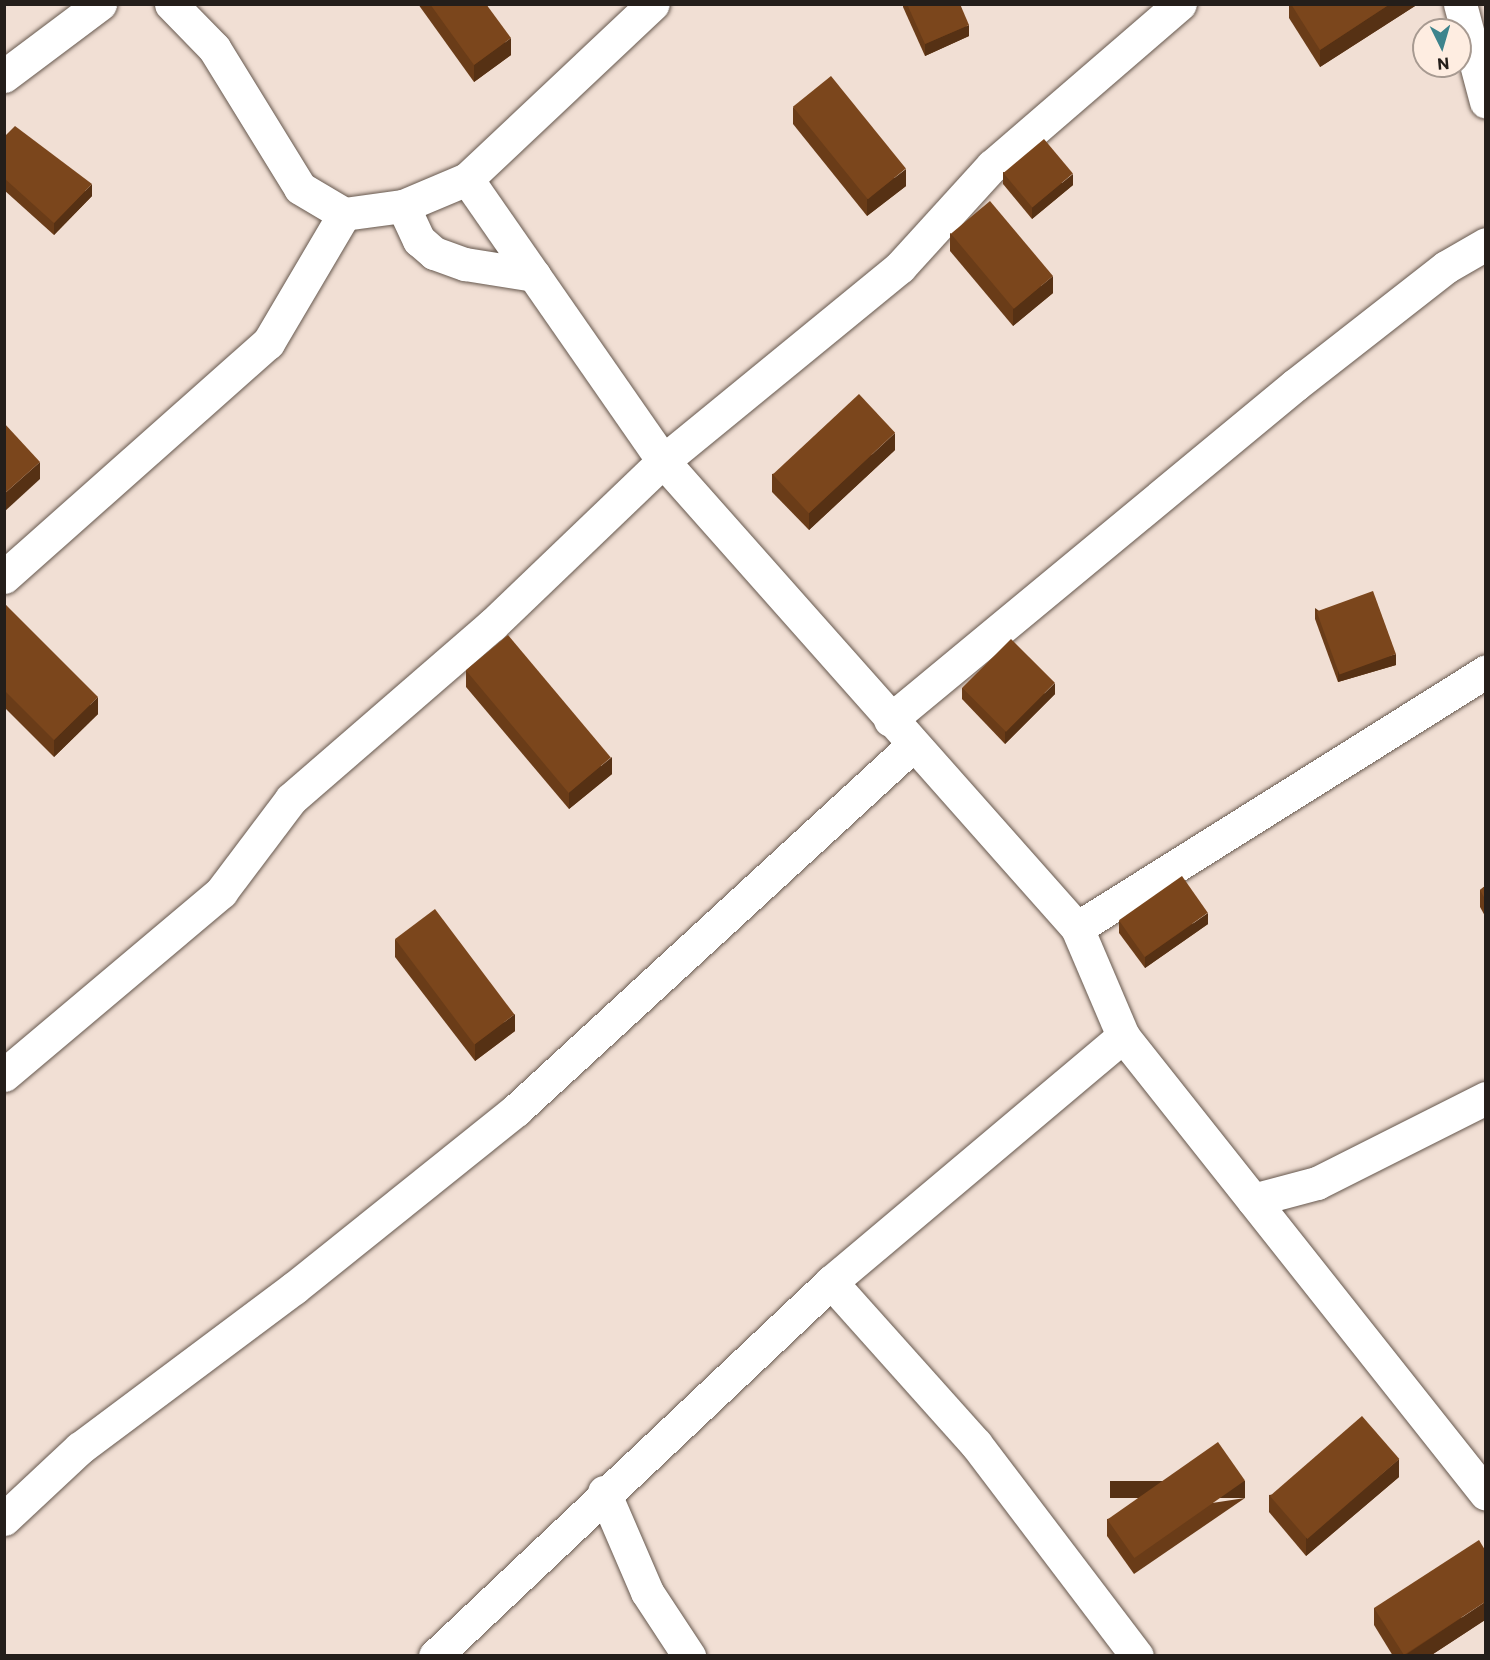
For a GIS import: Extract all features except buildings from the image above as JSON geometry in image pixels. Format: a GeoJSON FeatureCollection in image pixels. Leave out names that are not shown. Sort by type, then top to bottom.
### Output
{"type":"FeatureCollection","features":[{"type":"Feature","properties":{"kind":"street"},"geometry":{"type":"LineString","coordinates":[[4,76],[100,4]]}},
{"type":"Feature","properties":{"kind":"street"},"geometry":{"type":"LineString","coordinates":[[171,4],[214,48],[300,188],[344,214],[403,206],[467,179],[642,8]]}},
{"type":"Feature","properties":{"kind":"street"},"geometry":{"type":"LineString","coordinates":[[4,1075],[221,892],[291,800],[492,625],[663,461],[900,267],[992,166],[1180,4]]}},
{"type":"Feature","properties":{"kind":"street"},"geometry":{"type":"LineString","coordinates":[[1460,4],[1485,102]]}},
{"type":"Feature","properties":{"kind":"street"},"geometry":{"type":"LineString","coordinates":[[467,179],[663,461],[1077,928],[1123,1035],[1485,1494]]}},
{"type":"Feature","properties":{"kind":"street"},"geometry":{"type":"LineString","coordinates":[[403,206],[419,240],[434,253],[465,264],[534,275]]}},
{"type":"Feature","properties":{"kind":"street"},"geometry":{"type":"LineString","coordinates":[[4,577],[268,343],[344,214]]}},
{"type":"Feature","properties":{"kind":"street"},"geometry":{"type":"LineString","coordinates":[[891,720],[1295,384],[1446,267],[1485,244]]}},
{"type":"Feature","properties":{"kind":"street"},"geometry":{"type":"LineString","coordinates":[[1077,928],[1485,671]]}},
{"type":"Feature","properties":{"kind":"street"},"geometry":{"type":"LineString","coordinates":[[4,1519],[80,1448],[294,1288],[516,1110],[913,745]]}},
{"type":"Feature","properties":{"kind":"street"},"geometry":{"type":"LineString","coordinates":[[435,1656],[604,1491],[831,1282],[1123,1035]]}},
{"type":"Feature","properties":{"kind":"street"},"geometry":{"type":"LineString","coordinates":[[1252,1200],[1317,1183],[1485,1098]]}},
{"type":"Feature","properties":{"kind":"street"},"geometry":{"type":"LineString","coordinates":[[831,1282],[976,1444],[1137,1656]]}},
{"type":"Feature","properties":{"kind":"street"},"geometry":{"type":"LineString","coordinates":[[604,1491],[647,1592],[689,1656]]}}]}
